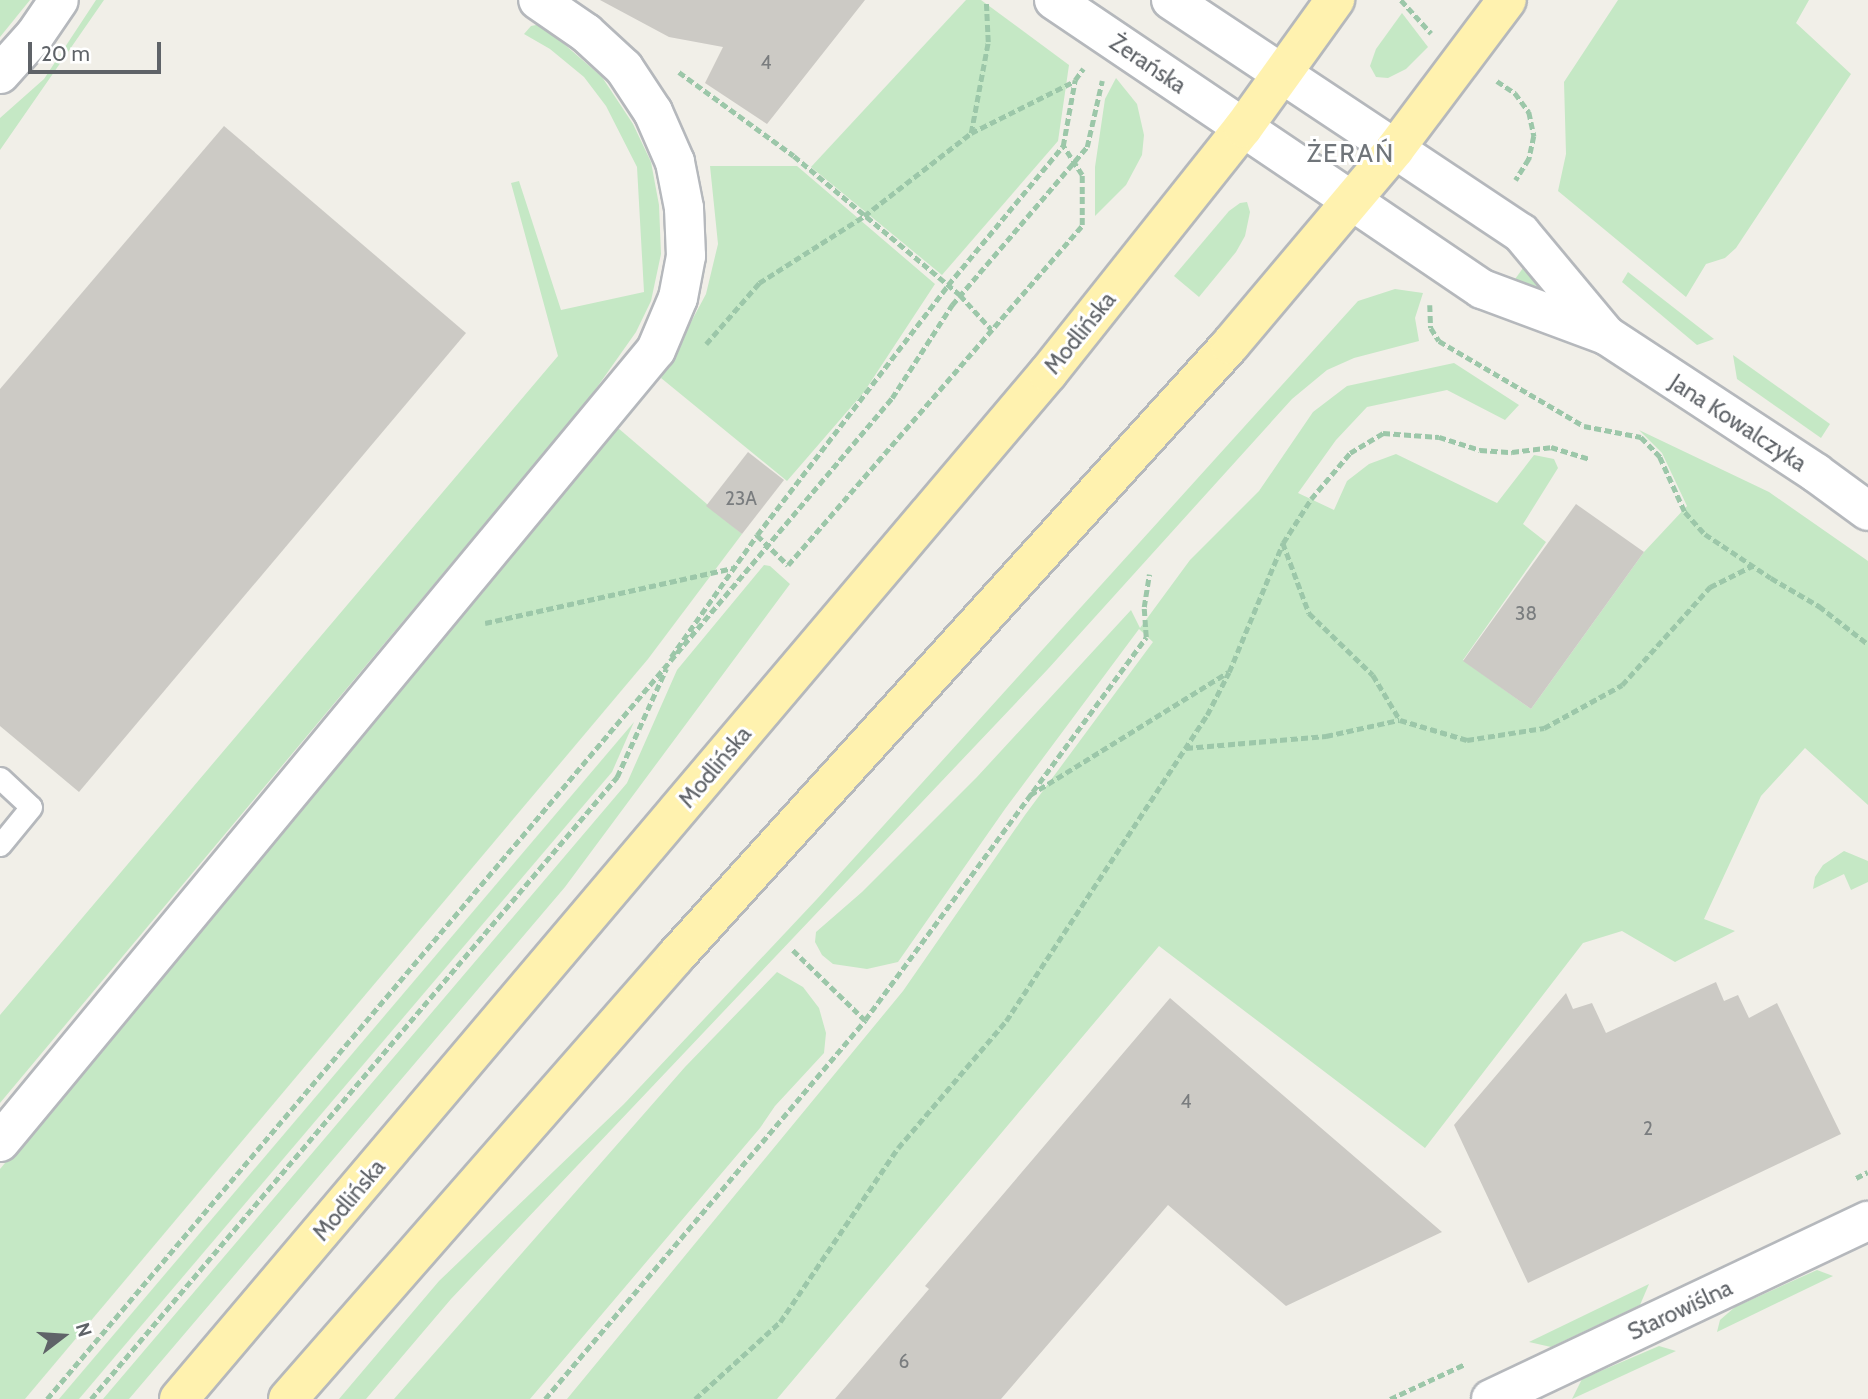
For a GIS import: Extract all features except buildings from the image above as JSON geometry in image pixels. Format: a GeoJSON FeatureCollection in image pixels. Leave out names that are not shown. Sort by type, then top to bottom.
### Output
{"type":"FeatureCollection","features":[{"type":"Feature","properties":{"kind":"main road","name":"Modlińska"},"geometry":{"type":"LineString","coordinates":[[179,1399],[1048,373],[1243,128],[1335,0]]}},
{"type":"Feature","properties":{"kind":"main road"},"geometry":{"type":"LineString","coordinates":[[288,1399],[676,956],[1230,345],[1395,149],[1507,0]]}},
{"type":"Feature","properties":{"kind":"street"},"geometry":{"type":"LineString","coordinates":[[0,74],[36,34],[59,0]]}},
{"type":"Feature","properties":{"kind":"street"},"geometry":{"type":"LineString","coordinates":[[0,1142],[656,350],[678,298],[686,256],[684,208],[674,162],[653,112],[624,68],[586,33],[538,0]]}},
{"type":"Feature","properties":{"kind":"street","name":"Żerańska"},"geometry":{"type":"LineString","coordinates":[[1054,0],[1106,52],[1243,128]]}},
{"type":"Feature","properties":{"kind":"street"},"geometry":{"type":"LineString","coordinates":[[1171,0],[1395,149]]}},
{"type":"Feature","properties":{"kind":"street"},"geometry":{"type":"LineString","coordinates":[[1243,128],[1352,201]]}},
{"type":"Feature","properties":{"kind":"street","name":"Jana Kowalczyka"},"geometry":{"type":"LineString","coordinates":[[1395,149],[1521,233],[1606,335]]}},
{"type":"Feature","properties":{"kind":"street","name":"Jana Kowalczyka"},"geometry":{"type":"LineString","coordinates":[[1352,201],[1482,289],[1606,335],[1816,473],[1868,512]]}},
{"type":"Feature","properties":{"kind":"street","name":"Starowiślna"},"geometry":{"type":"LineString","coordinates":[[1491,1399],[1868,1221]]}},
{"type":"Feature","properties":{"kind":"lane"},"geometry":{"type":"LineString","coordinates":[[0,778],[31,807],[0,845]]}},
{"type":"Feature","properties":{"kind":"path"},"geometry":{"type":"LineString","coordinates":[[971,133],[988,42],[986,0]]}},
{"type":"Feature","properties":{"kind":"path"},"geometry":{"type":"LineString","coordinates":[[699,353],[759,283],[864,216],[971,133],[1075,80],[1106,52]]}},
{"type":"Feature","properties":{"kind":"path"},"geometry":{"type":"LineString","coordinates":[[47,1399],[892,398],[960,295],[1087,147],[1097,96],[1107,66],[1106,52]]}},
{"type":"Feature","properties":{"kind":"path"},"geometry":{"type":"LineString","coordinates":[[674,68],[794,156],[960,295],[991,329]]}},
{"type":"Feature","properties":{"kind":"path"},"geometry":{"type":"LineString","coordinates":[[91,1399],[617,777],[671,653],[757,535],[948,285],[1063,146],[1075,80]]}},
{"type":"Feature","properties":{"kind":"path"},"geometry":{"type":"LineString","coordinates":[[757,535],[788,565],[1082,225],[1082,175],[1063,146]]}},
{"type":"Feature","properties":{"kind":"path"},"geometry":{"type":"LineString","coordinates":[[695,1399],[780,1322],[898,1148],[1006,1021],[1186,748],[1229,672],[1283,543],[1311,499],[1350,453],[1383,433],[1440,437],[1480,450],[1512,452],[1551,447],[1590,459]]}},
{"type":"Feature","properties":{"kind":"path"},"geometry":{"type":"LineString","coordinates":[[1283,543],[1308,613],[1373,675],[1400,720]]}},
{"type":"Feature","properties":{"kind":"path"},"geometry":{"type":"LineString","coordinates":[[1186,748],[1326,736],[1400,720],[1467,740],[1544,728],[1622,685],[1710,587],[1752,565]]}},
{"type":"Feature","properties":{"kind":"path"},"geometry":{"type":"LineString","coordinates":[[417,641],[535,610],[733,568]]}},
{"type":"Feature","properties":{"kind":"path"},"geometry":{"type":"LineString","coordinates":[[545,1399],[865,1020],[1146,636],[1144,607],[1149,574]]}},
{"type":"Feature","properties":{"kind":"path"},"geometry":{"type":"LineString","coordinates":[[1027,797],[1229,672]]}},
{"type":"Feature","properties":{"kind":"path"},"geometry":{"type":"LineString","coordinates":[[793,950],[865,1020]]}},
{"type":"Feature","properties":{"kind":"green space"},"geometry":{"type":"Polygon","coordinates":[[[0,0],[30,0],[0,37],[0,0]]]}},
{"type":"Feature","properties":{"kind":"green space"},"geometry":{"type":"Polygon","coordinates":[[[96,0],[104,0],[0,150],[0,118],[44,79],[96,0]]]}},
{"type":"Feature","properties":{"kind":"green space"},"geometry":{"type":"Polygon","coordinates":[[[966,0],[981,0],[1069,65],[1058,141],[942,275],[811,167],[966,0]]]}},
{"type":"Feature","properties":{"kind":"green space"},"geometry":{"type":"Polygon","coordinates":[[[1618,0],[1809,0],[1796,23],[1851,74],[1736,248],[1725,258],[1706,264],[1686,297],[1558,191],[1566,154],[1564,82],[1618,0]]]}},
{"type":"Feature","properties":{"kind":"green space"},"geometry":{"type":"Polygon","coordinates":[[[1402,13],[1428,47],[1406,69],[1388,78],[1376,77],[1370,66],[1376,49],[1402,13]]]}},
{"type":"Feature","properties":{"kind":"green space"},"geometry":{"type":"Polygon","coordinates":[[[541,24],[602,77],[633,124],[651,162],[659,205],[661,254],[651,301],[636,332],[588,400],[0,1103],[0,1015],[558,356],[511,183],[519,181],[561,310],[644,292],[637,167],[606,106],[584,77],[550,49],[524,34],[531,26],[541,24]]]}},
{"type":"Feature","properties":{"kind":"green space"},"geometry":{"type":"Polygon","coordinates":[[[1116,78],[1137,104],[1144,135],[1142,155],[1126,185],[1095,216],[1095,167],[1105,99],[1116,78]]]}},
{"type":"Feature","properties":{"kind":"green space"},"geometry":{"type":"Polygon","coordinates":[[[710,166],[797,166],[935,284],[864,392],[787,481],[661,378],[706,294],[718,244],[710,166]]]}},
{"type":"Feature","properties":{"kind":"green space"},"geometry":{"type":"Polygon","coordinates":[[[1247,202],[1250,212],[1245,236],[1236,252],[1199,297],[1174,276],[1229,211],[1240,203],[1247,202]]]}},
{"type":"Feature","properties":{"kind":"green space"},"geometry":{"type":"Polygon","coordinates":[[[1523,268],[1570,301],[1513,282],[1523,268]]]}},
{"type":"Feature","properties":{"kind":"green space"},"geometry":{"type":"Polygon","coordinates":[[[1628,272],[1714,339],[1697,345],[1622,282],[1628,272]]]}},
{"type":"Feature","properties":{"kind":"green space"},"geometry":{"type":"Polygon","coordinates":[[[1395,289],[1423,293],[1415,318],[1419,341],[1354,358],[1327,370],[1292,399],[1048,669],[451,1299],[366,1399],[339,1399],[439,1281],[624,1104],[817,899],[1358,301],[1395,289]]]}},
{"type":"Feature","properties":{"kind":"green space"},"geometry":{"type":"Polygon","coordinates":[[[1733,355],[1830,424],[1821,438],[1737,379],[1733,355]]]}},
{"type":"Feature","properties":{"kind":"green space"},"geometry":{"type":"Polygon","coordinates":[[[1454,363],[1519,405],[1505,420],[1447,390],[1367,407],[1336,440],[1298,493],[1334,510],[1347,481],[1369,464],[1396,454],[1497,503],[1534,455],[1554,459],[1558,468],[1523,524],[1546,542],[1463,660],[1531,709],[1644,552],[1687,506],[1662,453],[1639,430],[1769,492],[1868,561],[1868,805],[1805,748],[1761,796],[1704,919],[1735,931],[1675,962],[1622,931],[1583,943],[1425,1148],[1159,946],[777,1399],[567,1399],[903,991],[1025,815],[1153,642],[1139,629],[1005,809],[898,962],[867,969],[833,964],[822,955],[815,942],[816,932],[862,892],[977,777],[1131,610],[1140,628],[1190,560],[1259,491],[1313,412],[1347,386],[1454,363]]]}},
{"type":"Feature","properties":{"kind":"green space"},"geometry":{"type":"Polygon","coordinates":[[[618,428],[742,534],[648,659],[25,1399],[0,1399],[0,1169],[618,428]]]}},
{"type":"Feature","properties":{"kind":"green space"},"geometry":{"type":"Polygon","coordinates":[[[764,565],[770,566],[790,584],[565,887],[129,1399],[103,1399],[627,783],[677,670],[764,565]]]}},
{"type":"Feature","properties":{"kind":"green space"},"geometry":{"type":"Polygon","coordinates":[[[634,722],[612,772],[79,1399],[59,1399],[634,722]]]}},
{"type":"Feature","properties":{"kind":"green space"},"geometry":{"type":"Polygon","coordinates":[[[1844,851],[1868,861],[1868,882],[1851,890],[1844,874],[1813,889],[1815,877],[1823,865],[1844,851]]]}},
{"type":"Feature","properties":{"kind":"green space"},"geometry":{"type":"Polygon","coordinates":[[[777,972],[803,987],[819,1008],[826,1033],[824,1053],[775,1106],[760,1128],[530,1399],[394,1399],[685,1067],[777,972]]]}},
{"type":"Feature","properties":{"kind":"green space"},"geometry":{"type":"Polygon","coordinates":[[[1817,1270],[1833,1276],[1717,1332],[1720,1320],[1735,1307],[1817,1270]]]}},
{"type":"Feature","properties":{"kind":"green space"},"geometry":{"type":"Polygon","coordinates":[[[1649,1284],[1640,1305],[1551,1347],[1529,1342],[1649,1284]]]}},
{"type":"Feature","properties":{"kind":"green space"},"geometry":{"type":"Polygon","coordinates":[[[1659,1346],[1676,1351],[1572,1399],[1582,1379],[1659,1346]]]}},
{"type":"Feature","properties":{"kind":"district","name":"ŻERAŃ"},"geometry":{"type":"Point","coordinates":[1351,154]}}]}
